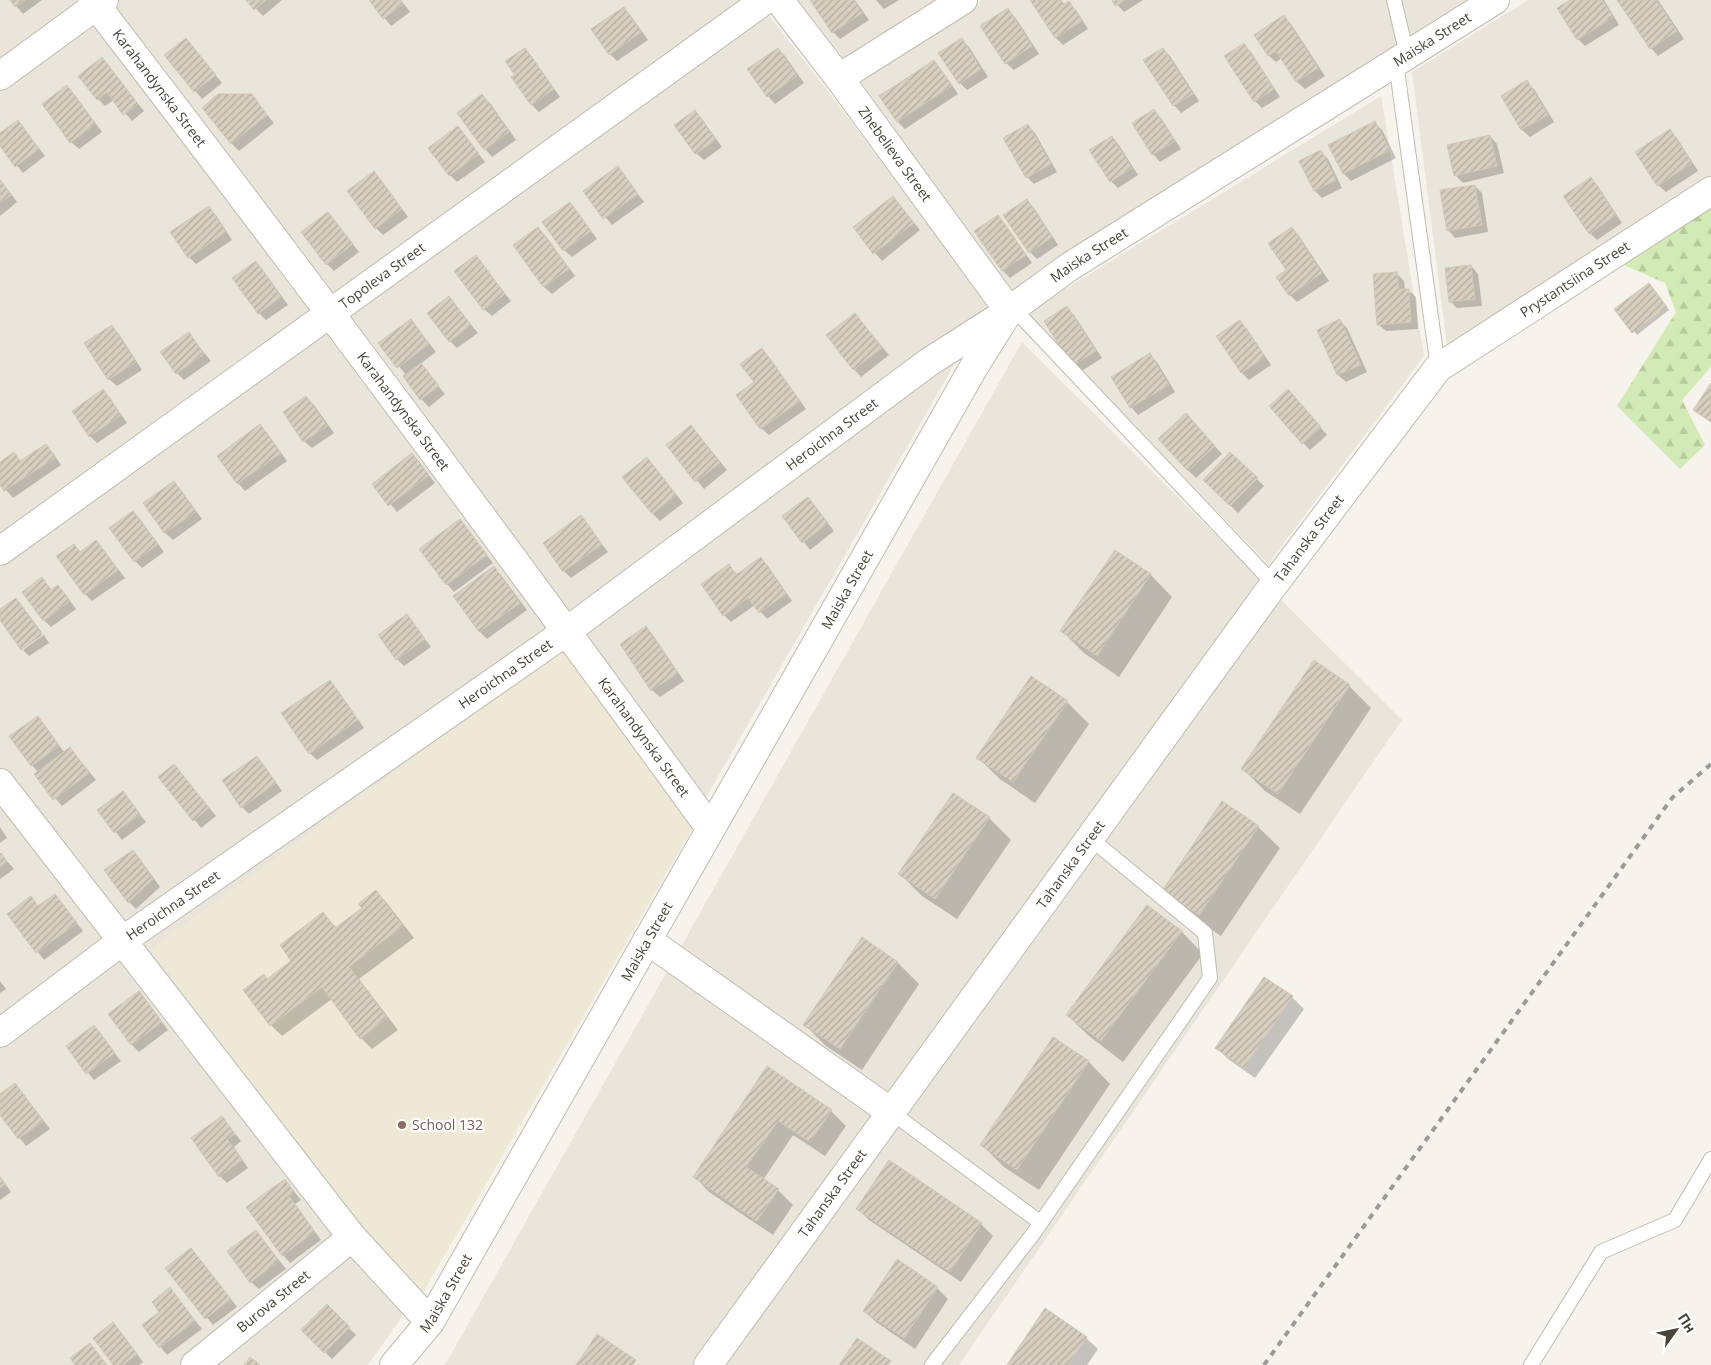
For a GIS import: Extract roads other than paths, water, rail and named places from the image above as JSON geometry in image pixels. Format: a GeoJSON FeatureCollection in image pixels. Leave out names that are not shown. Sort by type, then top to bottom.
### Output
{"type":"FeatureCollection","features":[{"type":"Feature","properties":{"kind":"street","name":"Topoleva Street"},"geometry":{"type":"LineString","coordinates":[[0,551],[765,0]]}},
{"type":"Feature","properties":{"kind":"street","name":"Zhebelieva Street"},"geometry":{"type":"LineString","coordinates":[[779,0],[1011,309]]}},
{"type":"Feature","properties":{"kind":"street"},"geometry":{"type":"LineString","coordinates":[[839,78],[963,0]]}},
{"type":"Feature","properties":{"kind":"street","name":"Maiska Street"},"geometry":{"type":"LineString","coordinates":[[394,1365],[430,1322],[975,365],[1011,309],[1069,267],[1495,0]]}},
{"type":"Feature","properties":{"kind":"street","name":"Karahandynska Street"},"geometry":{"type":"LineString","coordinates":[[98,2],[567,631],[710,828]]}},
{"type":"Feature","properties":{"kind":"street"},"geometry":{"type":"LineString","coordinates":[[0,76],[98,2]]}},
{"type":"Feature","properties":{"kind":"street","name":"Prystantsiina Street"},"geometry":{"type":"LineString","coordinates":[[1438,368],[1711,190]]}},
{"type":"Feature","properties":{"kind":"street","name":"Heroichna Street"},"geometry":{"type":"LineString","coordinates":[[0,1033],[122,941],[567,631],[928,362],[1011,309]]}},
{"type":"Feature","properties":{"kind":"street","name":"Tahanska Street"},"geometry":{"type":"LineString","coordinates":[[708,1365],[1274,584],[1438,368]]}},
{"type":"Feature","properties":{"kind":"street"},"geometry":{"type":"LineString","coordinates":[[0,782],[352,1238],[430,1322]]}},
{"type":"Feature","properties":{"kind":"street"},"geometry":{"type":"LineString","coordinates":[[647,940],[891,1112]]}},
{"type":"Feature","properties":{"kind":"street","name":"Burova Street"},"geometry":{"type":"LineString","coordinates":[[195,1365],[352,1238]]}},
{"type":"Feature","properties":{"kind":"lane"},"geometry":{"type":"LineString","coordinates":[[1394,0],[1438,368]]}},
{"type":"Feature","properties":{"kind":"lane"},"geometry":{"type":"LineString","coordinates":[[1011,309],[1274,584]]}},
{"type":"Feature","properties":{"kind":"lane"},"geometry":{"type":"LineString","coordinates":[[932,1365],[1041,1223],[1210,978],[1205,933],[1090,838]]}},
{"type":"Feature","properties":{"kind":"lane"},"geometry":{"type":"LineString","coordinates":[[891,1112],[1041,1223]]}},
{"type":"Feature","properties":{"kind":"lane"},"geometry":{"type":"LineString","coordinates":[[1531,1365],[1601,1252],[1674,1220],[1711,1159]]}},
{"type":"Feature","properties":{"kind":"railway"},"geometry":{"type":"LineString","coordinates":[[1264,1365],[1672,798],[1711,764]]}},
{"type":"Feature","properties":{"kind":"place","name":"School 132"},"geometry":{"type":"Point","coordinates":[402,1125]}}]}
